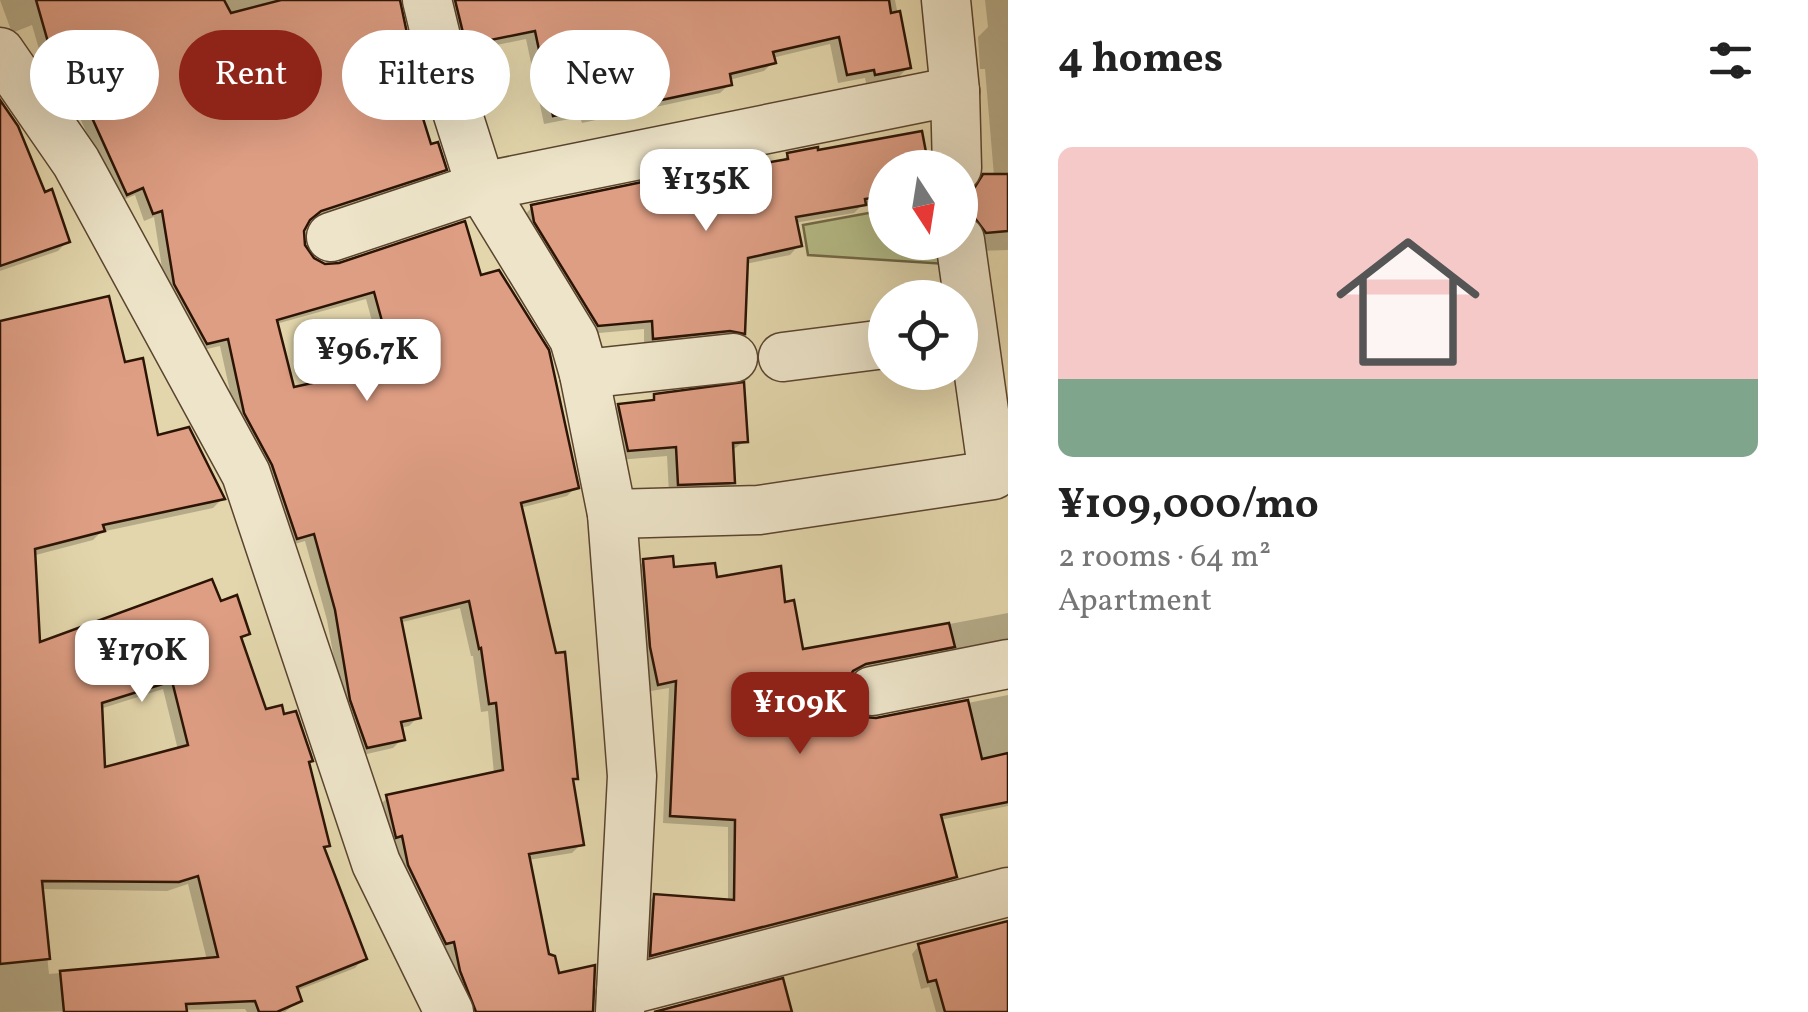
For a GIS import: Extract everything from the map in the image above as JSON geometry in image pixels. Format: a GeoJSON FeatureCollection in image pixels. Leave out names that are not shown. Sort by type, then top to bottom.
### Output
{"type":"FeatureCollection","features":[{"type":"Feature","properties":{"kind":"street"},"geometry":{"type":"LineString","coordinates":[[427,0],[444,74],[481,187],[574,339],[612,514],[632,776],[621,1002],[1008,892]]}},
{"type":"Feature","properties":{"kind":"street"},"geometry":{"type":"LineString","coordinates":[[946,0],[955,91],[956,150]]}},
{"type":"Feature","properties":{"kind":"street"},"geometry":{"type":"LineString","coordinates":[[0,52],[76,162],[246,474],[376,863],[449,1012]]}},
{"type":"Feature","properties":{"kind":"street"},"geometry":{"type":"LineString","coordinates":[[330,237],[481,187],[955,91]]}},
{"type":"Feature","properties":{"kind":"street"},"geometry":{"type":"LineString","coordinates":[[783,358],[868,346]]}},
{"type":"Feature","properties":{"kind":"street"},"geometry":{"type":"LineString","coordinates":[[584,374],[734,358]]}},
{"type":"Feature","properties":{"kind":"street"},"geometry":{"type":"LineString","coordinates":[[612,514],[759,510],[993,476],[977,390]]}},
{"type":"Feature","properties":{"kind":"street"},"geometry":{"type":"LineString","coordinates":[[872,691],[1008,664]]}},
{"type":"Feature","properties":{"kind":"green space"},"geometry":{"type":"Polygon","coordinates":[[[868,213],[868,259],[808,255],[803,225],[868,213]]]}},
{"type":"Feature","properties":{"kind":"green space"},"geometry":{"type":"Polygon","coordinates":[[[885,260],[946,260],[946,264],[885,260]]]}},
{"type":"Feature","properties":{"kind":"building"},"geometry":{"type":"Polygon","coordinates":[[[36,0],[224,0],[231,13],[281,0],[400,0],[406,30],[342,30],[342,120],[424,120],[431,144],[438,142],[447,170],[321,211],[304,231],[305,245],[314,258],[325,264],[339,263],[465,221],[481,275],[499,270],[549,350],[579,488],[521,503],[556,653],[565,652],[578,779],[573,779],[584,845],[529,854],[549,954],[555,956],[559,973],[595,965],[593,1012],[476,1012],[454,942],[446,944],[408,865],[402,836],[396,838],[386,795],[503,770],[496,703],[489,704],[469,601],[401,618],[421,718],[401,722],[405,740],[367,748],[350,700],[335,610],[314,534],[297,539],[272,465],[244,413],[228,339],[207,344],[174,284],[162,211],[153,214],[143,188],[127,195],[93,120],[159,120],[159,30],[45,30],[36,0]],[[374,292],[277,320],[294,387],[394,365],[374,292]]]}},
{"type":"Feature","properties":{"kind":"building"},"geometry":{"type":"Polygon","coordinates":[[[455,0],[889,0],[891,13],[900,11],[911,68],[875,75],[874,70],[847,75],[839,37],[773,52],[776,63],[730,74],[732,85],[670,98],[670,30],[530,30],[510,36],[510,30],[462,30],[455,0]]]}},
{"type":"Feature","properties":{"kind":"building"},"geometry":{"type":"Polygon","coordinates":[[[0,100],[18,126],[45,192],[52,189],[70,242],[0,266],[0,100]]]}},
{"type":"Feature","properties":{"kind":"building"},"geometry":{"type":"Polygon","coordinates":[[[922,131],[926,150],[868,150],[866,205],[796,217],[802,246],[748,258],[745,334],[730,331],[653,339],[652,321],[598,326],[534,222],[531,205],[647,181],[651,204],[712,192],[710,181],[719,180],[717,171],[788,159],[787,153],[922,131]]]}},
{"type":"Feature","properties":{"kind":"building"},"geometry":{"type":"Polygon","coordinates":[[[983,174],[1008,174],[1008,231],[986,233],[978,222],[978,182],[983,174]]]}},
{"type":"Feature","properties":{"kind":"building"},"geometry":{"type":"Polygon","coordinates":[[[109,296],[125,362],[143,358],[158,435],[189,427],[225,499],[103,525],[105,531],[35,549],[40,642],[212,579],[221,601],[237,595],[250,634],[241,637],[266,709],[282,705],[284,714],[296,711],[313,761],[309,762],[330,846],[324,847],[367,959],[297,987],[302,1001],[277,1012],[259,1012],[255,1001],[186,1004],[187,1012],[64,1012],[60,971],[218,957],[198,876],[179,882],[42,881],[50,959],[0,964],[0,321],[109,296]],[[172,681],[102,703],[105,767],[188,745],[172,681]]]}},
{"type":"Feature","properties":{"kind":"building"},"geometry":{"type":"Polygon","coordinates":[[[744,382],[748,442],[733,443],[735,483],[678,485],[676,447],[628,451],[618,404],[654,400],[654,394],[744,382]]]}},
{"type":"Feature","properties":{"kind":"building"},"geometry":{"type":"Polygon","coordinates":[[[673,556],[674,567],[715,563],[717,577],[781,566],[785,602],[794,600],[803,649],[949,623],[955,647],[866,664],[853,671],[845,695],[852,710],[876,718],[968,700],[982,759],[1008,753],[1008,802],[941,815],[957,877],[650,956],[654,894],[734,900],[735,820],[670,816],[676,681],[658,685],[650,647],[643,559],[673,556]]]}},
{"type":"Feature","properties":{"kind":"building"},"geometry":{"type":"Polygon","coordinates":[[[1008,921],[1008,1012],[945,1012],[936,980],[928,982],[918,944],[1008,921]]]}},
{"type":"Feature","properties":{"kind":"building"},"geometry":{"type":"Polygon","coordinates":[[[783,978],[792,1012],[654,1012],[783,978]]]}}]}
